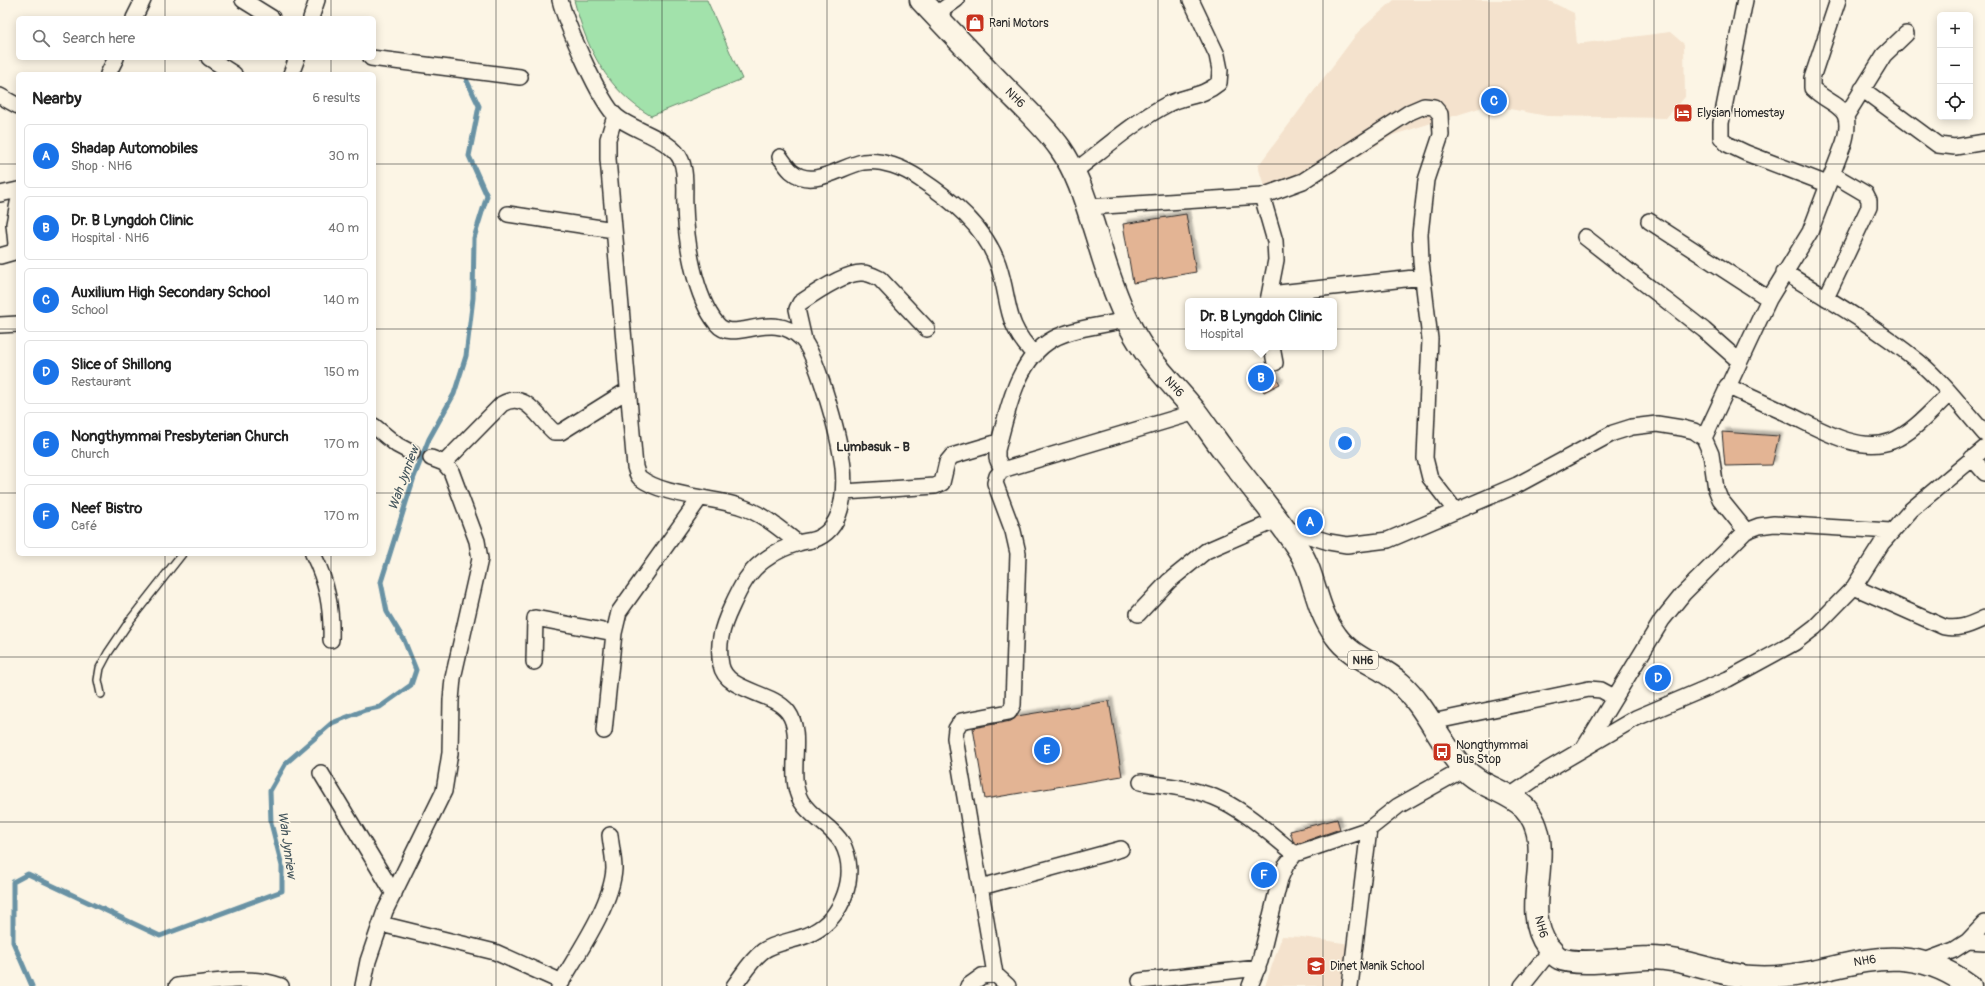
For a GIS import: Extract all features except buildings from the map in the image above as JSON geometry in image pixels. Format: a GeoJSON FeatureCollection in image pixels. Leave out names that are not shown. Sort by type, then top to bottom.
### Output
{"type":"FeatureCollection","features":[{"type":"Feature","properties":{"kind":"highway","name":"NH6"},"geometry":{"type":"LineString","coordinates":[[928,7],[1034,116],[1059,146],[1075,171],[1117,298],[1137,341],[1158,369],[1196,412],[1301,552],[1325,620],[1338,640],[1355,655],[1398,681],[1418,702],[1449,750],[1464,769],[1476,780],[1510,796],[1525,809],[1534,821],[1540,839],[1537,910],[1539,928],[1543,940],[1550,951],[1558,958],[1575,961],[1668,959],[1754,982],[1878,958],[1901,958],[1922,962],[1941,968],[1970,986]]}},
{"type":"Feature","properties":{"kind":"street"},"geometry":{"type":"LineString","coordinates":[[243,0],[269,16]]}},
{"type":"Feature","properties":{"kind":"street"},"geometry":{"type":"LineString","coordinates":[[312,16],[317,0]]}},
{"type":"Feature","properties":{"kind":"street"},"geometry":{"type":"LineString","coordinates":[[560,0],[582,55],[602,97],[615,116],[669,147],[681,159],[684,180],[686,227],[691,253],[700,291],[713,319],[721,329],[734,332],[757,326],[771,325],[792,331],[804,340]]}},
{"type":"Feature","properties":{"kind":"street"},"geometry":{"type":"LineString","coordinates":[[928,7],[956,0]]}},
{"type":"Feature","properties":{"kind":"street"},"geometry":{"type":"LineString","coordinates":[[1075,171],[1152,113],[1169,104],[1209,91],[1219,82],[1220,70],[1217,55],[1191,0]]}},
{"type":"Feature","properties":{"kind":"street"},"geometry":{"type":"LineString","coordinates":[[1745,0],[1721,123],[1721,137],[1728,144],[1746,153],[1829,179],[1866,194],[1869,200],[1870,207],[1826,298]]}},
{"type":"Feature","properties":{"kind":"street"},"geometry":{"type":"LineString","coordinates":[[1704,438],[1769,299],[1784,272],[1810,232],[1818,214],[1829,179],[1848,129],[1846,116],[1841,108],[1819,95],[1812,88],[1812,78],[1838,0]]}},
{"type":"Feature","properties":{"kind":"street"},"geometry":{"type":"LineString","coordinates":[[1846,116],[1884,55],[1906,34]]}},
{"type":"Feature","properties":{"kind":"street"},"geometry":{"type":"LineString","coordinates":[[376,59],[520,77]]}},
{"type":"Feature","properties":{"kind":"street"},"geometry":{"type":"LineString","coordinates":[[109,72],[115,60]]}},
{"type":"Feature","properties":{"kind":"street"},"geometry":{"type":"LineString","coordinates":[[212,60],[231,72]]}},
{"type":"Feature","properties":{"kind":"street"},"geometry":{"type":"LineString","coordinates":[[292,72],[296,60]]}},
{"type":"Feature","properties":{"kind":"street"},"geometry":{"type":"LineString","coordinates":[[1862,89],[1938,145],[1955,147],[1985,142]]}},
{"type":"Feature","properties":{"kind":"street"},"geometry":{"type":"LineString","coordinates":[[0,96],[16,105]]}},
{"type":"Feature","properties":{"kind":"street"},"geometry":{"type":"LineString","coordinates":[[1088,207],[1262,196],[1303,181],[1410,112],[1424,106],[1434,107],[1440,114],[1442,125],[1441,135],[1426,180],[1420,234],[1430,339],[1426,468],[1430,478],[1455,510]]}},
{"type":"Feature","properties":{"kind":"street"},"geometry":{"type":"LineString","coordinates":[[615,116],[608,139],[608,159],[632,449],[635,467],[639,477],[652,485],[700,498],[739,505],[759,514],[798,543]]}},
{"type":"Feature","properties":{"kind":"street"},"geometry":{"type":"LineString","coordinates":[[780,157],[791,171],[802,177],[812,178],[828,175],[863,162],[880,162],[912,174],[943,196],[972,221],[992,250],[998,265],[1007,306],[1013,324],[1024,344],[1035,355]]}},
{"type":"Feature","properties":{"kind":"street"},"geometry":{"type":"LineString","coordinates":[[0,194],[16,190]]}},
{"type":"Feature","properties":{"kind":"street"},"geometry":{"type":"LineString","coordinates":[[1262,196],[1275,241],[1276,260],[1269,298],[1423,276]]}},
{"type":"Feature","properties":{"kind":"street"},"geometry":{"type":"LineString","coordinates":[[0,256],[14,252],[16,244],[14,224],[16,214]]}},
{"type":"Feature","properties":{"kind":"street"},"geometry":{"type":"LineString","coordinates":[[508,214],[614,230]]}},
{"type":"Feature","properties":{"kind":"street"},"geometry":{"type":"LineString","coordinates":[[1649,221],[1769,299]]}},
{"type":"Feature","properties":{"kind":"street"},"geometry":{"type":"LineString","coordinates":[[1585,237],[1704,330],[1739,361]]}},
{"type":"Feature","properties":{"kind":"street"},"geometry":{"type":"LineString","coordinates":[[734,986],[762,952],[770,947],[812,933],[827,923],[840,908],[847,891],[849,872],[842,843],[834,833],[802,804],[797,792],[796,743],[791,715],[781,704],[726,678],[720,663],[721,631],[741,585],[752,570],[769,557],[798,543],[820,537],[832,525],[840,511],[844,492],[845,472],[837,432],[813,359],[804,340],[797,309],[800,303],[851,275],[862,272],[871,274],[880,279],[927,329]]}},
{"type":"Feature","properties":{"kind":"street"},"geometry":{"type":"LineString","coordinates":[[1784,272],[1856,316],[1920,363],[1950,393],[1985,434]]}},
{"type":"Feature","properties":{"kind":"street"},"geometry":{"type":"LineString","coordinates":[[1002,470],[997,458],[999,442],[1015,385],[1035,355],[1052,339],[1065,334],[1127,320]]}},
{"type":"Feature","properties":{"kind":"street"},"geometry":{"type":"LineString","coordinates":[[0,325],[16,324]]}},
{"type":"Feature","properties":{"kind":"street"},"geometry":{"type":"LineString","coordinates":[[1273,350],[1275,363]]}},
{"type":"Feature","properties":{"kind":"street"},"geometry":{"type":"LineString","coordinates":[[1727,386],[1838,438],[1858,443],[1876,444],[1891,441],[1906,433],[1950,393]]}},
{"type":"Feature","properties":{"kind":"street"},"geometry":{"type":"LineString","coordinates":[[363,986],[368,961],[380,924],[444,791],[450,754],[453,678],[480,559],[477,541],[451,471],[438,461],[502,404],[508,401],[516,399],[527,403],[554,432],[561,432],[628,390]]}},
{"type":"Feature","properties":{"kind":"street"},"geometry":{"type":"LineString","coordinates":[[1008,986],[995,974],[955,738],[956,729],[961,721],[1009,712],[1013,704],[1018,554],[1013,531],[995,483],[997,476],[1002,470],[1196,412]]}},
{"type":"Feature","properties":{"kind":"street"},"geometry":{"type":"LineString","coordinates":[[1138,614],[1169,581],[1206,551],[1280,524],[1329,542],[1347,545],[1388,540],[1455,510],[1517,485],[1613,433],[1632,427],[1657,424],[1694,431],[1704,438],[1711,454],[1714,481],[1720,499],[1746,531]]}},
{"type":"Feature","properties":{"kind":"street"},"geometry":{"type":"LineString","coordinates":[[376,428],[397,445],[412,453]]}},
{"type":"Feature","properties":{"kind":"street"},"geometry":{"type":"LineString","coordinates":[[844,492],[935,486],[942,483],[947,462],[952,456],[999,442]]}},
{"type":"Feature","properties":{"kind":"street"},"geometry":{"type":"LineString","coordinates":[[1510,796],[1636,718],[1728,679],[1788,646],[1815,627],[1854,587],[1891,531],[1911,510],[1985,448]]}},
{"type":"Feature","properties":{"kind":"street"},"geometry":{"type":"LineString","coordinates":[[1972,458],[1985,473]]}},
{"type":"Feature","properties":{"kind":"street"},"geometry":{"type":"LineString","coordinates":[[604,731],[614,633],[619,612],[700,498]]}},
{"type":"Feature","properties":{"kind":"street"},"geometry":{"type":"LineString","coordinates":[[1583,750],[1662,620],[1683,594],[1746,531],[1759,526],[1774,524],[1891,531]]}},
{"type":"Feature","properties":{"kind":"street"},"geometry":{"type":"LineString","coordinates":[[315,556],[326,583],[330,601],[332,616],[331,640]]}},
{"type":"Feature","properties":{"kind":"street"},"geometry":{"type":"LineString","coordinates":[[1854,587],[1944,627],[1954,629],[1960,628],[1985,618]]}},
{"type":"Feature","properties":{"kind":"street"},"geometry":{"type":"LineString","coordinates":[[534,662],[535,618],[614,633]]}},
{"type":"Feature","properties":{"kind":"street"},"geometry":{"type":"LineString","coordinates":[[1432,722],[1589,689],[1601,690],[1614,697]]}},
{"type":"Feature","properties":{"kind":"street"},"geometry":{"type":"LineString","coordinates":[[1250,986],[1258,968],[1280,879],[1286,865],[1295,854],[1369,829],[1398,806],[1464,769]]}},
{"type":"Feature","properties":{"kind":"street"},"geometry":{"type":"LineString","coordinates":[[321,773],[394,894]]}},
{"type":"Feature","properties":{"kind":"street"},"geometry":{"type":"LineString","coordinates":[[1142,782],[1182,788],[1214,798],[1239,812],[1295,854]]}},
{"type":"Feature","properties":{"kind":"street"},"geometry":{"type":"LineString","coordinates":[[1350,986],[1369,829]]}},
{"type":"Feature","properties":{"kind":"street"},"geometry":{"type":"LineString","coordinates":[[380,924],[495,952],[561,984],[603,908],[611,887],[614,868],[610,835]]}},
{"type":"Feature","properties":{"kind":"street"},"geometry":{"type":"LineString","coordinates":[[981,886],[1122,849]]}},
{"type":"Feature","properties":{"kind":"street"},"geometry":{"type":"LineString","coordinates":[[1922,962],[1954,950],[1968,941],[1985,923]]}},
{"type":"Feature","properties":{"kind":"street"},"geometry":{"type":"LineString","coordinates":[[1968,941],[1985,942]]}},
{"type":"Feature","properties":{"kind":"street"},"geometry":{"type":"LineString","coordinates":[[1522,986],[1550,951]]}},
{"type":"Feature","properties":{"kind":"street"},"geometry":{"type":"LineString","coordinates":[[1140,981],[1258,968]]}},
{"type":"Feature","properties":{"kind":"street"},"geometry":{"type":"LineString","coordinates":[[968,986],[982,976],[995,974]]}},
{"type":"Feature","properties":{"kind":"street"},"geometry":{"type":"LineString","coordinates":[[177,986],[256,980],[281,986]]}},
{"type":"Feature","properties":{"kind":"lane"},"geometry":{"type":"LineString","coordinates":[[100,694],[98,680],[100,668],[108,653],[131,619],[180,556]]}},
{"type":"Feature","properties":{"kind":"shaded area"},"geometry":{"type":"Polygon","coordinates":[[[1394,0],[1547,0],[1574,13],[1577,44],[1670,32],[1684,44],[1685,97],[1666,118],[1547,116],[1489,105],[1393,135],[1327,177],[1269,203],[1258,166],[1358,32],[1394,0]]]}},
{"type":"Feature","properties":{"kind":"shaded area","name":"Dinet Manik School"},"geometry":{"type":"Polygon","coordinates":[[[1282,936],[1302,937],[1364,946],[1355,986],[1265,986],[1282,936]]]}},
{"type":"Feature","properties":{"kind":"green space"},"geometry":{"type":"Polygon","coordinates":[[[574,0],[707,0],[742,79],[651,116],[635,105],[622,93],[600,66],[585,35],[574,0]]]}},
{"type":"Feature","properties":{"kind":"waterway","name":"Wah Jynriew"},"geometry":{"type":"LineString","coordinates":[[32,986],[13,942],[13,882],[28,874],[160,936],[282,891],[282,866],[271,823],[270,791],[286,763],[332,723],[365,710],[380,707],[411,685],[416,670],[404,640],[387,612],[381,582],[414,477],[429,439],[454,394],[466,356],[473,298],[474,238],[487,196],[469,156],[479,106],[467,81]]}},
{"type":"Feature","properties":{"kind":"place","name":"Rani Motors"},"geometry":{"type":"Point","coordinates":[975,23]}},
{"type":"Feature","properties":{"kind":"place","name":"Auxilium High Secondary School"},"geometry":{"type":"Point","coordinates":[1494,101]}},
{"type":"Feature","properties":{"kind":"place","name":"Elysian Homestay"},"geometry":{"type":"Point","coordinates":[1683,113]}},
{"type":"Feature","properties":{"kind":"place","name":"Dr. B Lyngdoh Clinic"},"geometry":{"type":"Point","coordinates":[1261,378]}},
{"type":"Feature","properties":{"kind":"place","name":"Shadap Automobiles"},"geometry":{"type":"Point","coordinates":[1310,522]}},
{"type":"Feature","properties":{"kind":"place","name":"Slice of Shillong"},"geometry":{"type":"Point","coordinates":[1658,678]}},
{"type":"Feature","properties":{"kind":"place","name":"Nongthymmai Presbyterian Church"},"geometry":{"type":"Point","coordinates":[1047,750]}},
{"type":"Feature","properties":{"kind":"place","name":"Nongthymmai Bus Stop"},"geometry":{"type":"Point","coordinates":[1442,752]}},
{"type":"Feature","properties":{"kind":"place","name":"Neef Bistro"},"geometry":{"type":"Point","coordinates":[1264,875]}},
{"type":"Feature","properties":{"kind":"place","name":"Dinet Manik School"},"geometry":{"type":"Point","coordinates":[1316,966]}},
{"type":"Feature","properties":{"kind":"district","name":"Lumbasuk - B"},"geometry":{"type":"Point","coordinates":[873,447]}}]}
